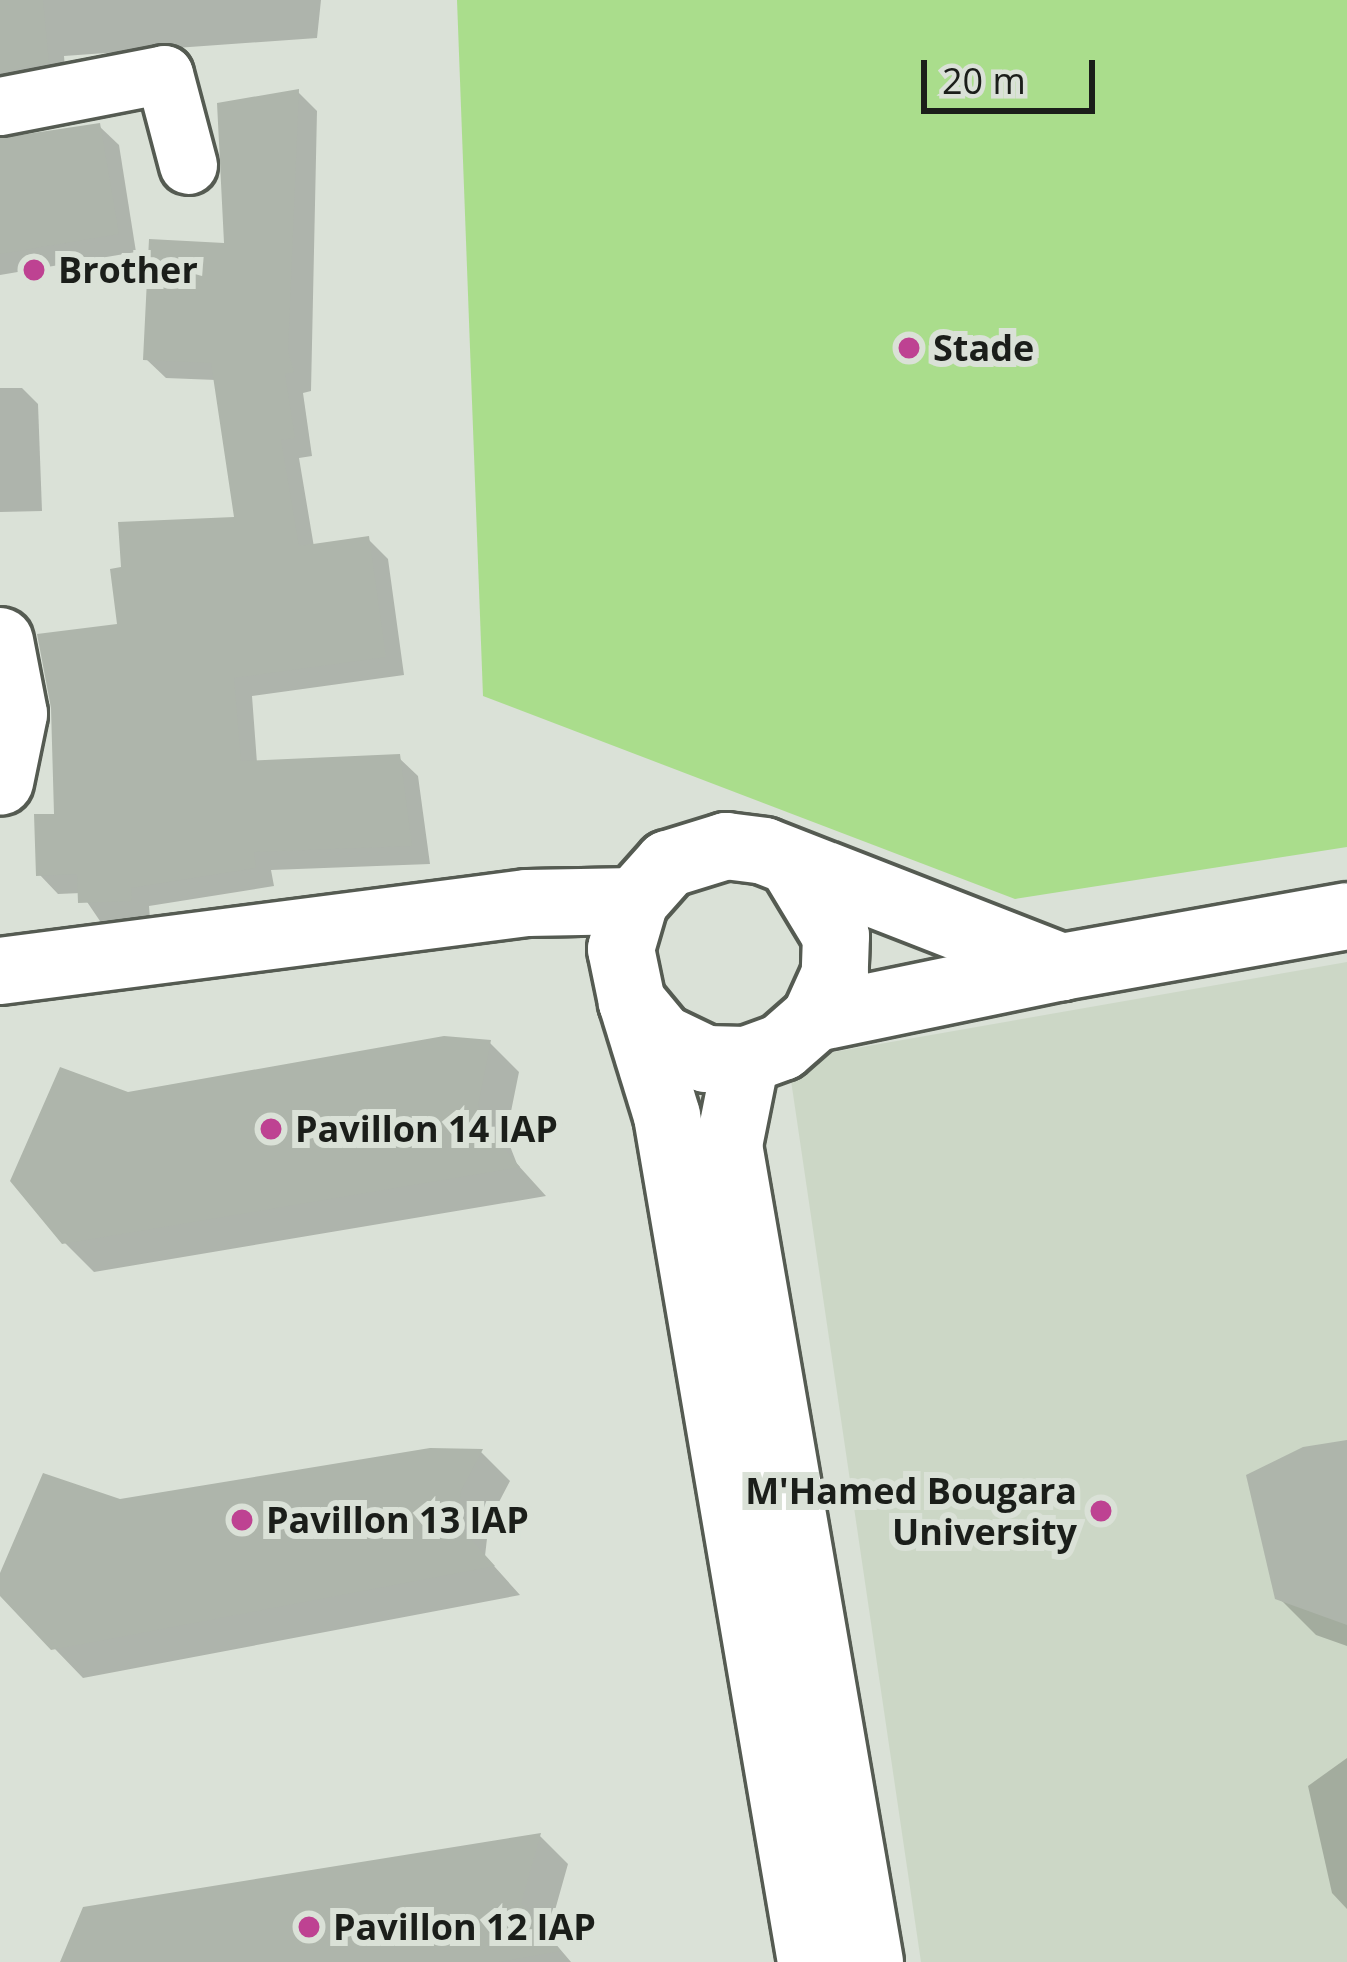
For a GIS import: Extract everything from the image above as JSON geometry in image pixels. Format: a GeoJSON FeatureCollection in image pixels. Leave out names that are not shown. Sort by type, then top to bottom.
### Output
{"type":"FeatureCollection","features":[{"type":"Feature","properties":{"kind":"main road"},"geometry":{"type":"LineString","coordinates":[[0,641],[14,714],[0,782]]}},
{"type":"Feature","properties":{"kind":"main road"},"geometry":{"type":"LineString","coordinates":[[811,1962],[667,1116],[632,1003],[621,949],[635,901],[668,864],[726,846],[764,851],[796,870],[1062,967]]}},
{"type":"Feature","properties":{"kind":"main road"},"geometry":{"type":"LineString","coordinates":[[632,1003],[662,1038],[706,1059],[746,1060],[782,1048],[815,1018],[835,974],[836,936],[812,885],[796,870]]}},
{"type":"Feature","properties":{"kind":"main road"},"geometry":{"type":"LineString","coordinates":[[0,971],[527,903],[635,901]]}},
{"type":"Feature","properties":{"kind":"main road"},"geometry":{"type":"LineString","coordinates":[[815,1018],[1347,916]]}},
{"type":"Feature","properties":{"kind":"main road"},"geometry":{"type":"LineString","coordinates":[[746,1060],[729,1145],[870,1962]]}},
{"type":"Feature","properties":{"kind":"street"},"geometry":{"type":"LineString","coordinates":[[0,106],[164,74],[188,165]]}},
{"type":"Feature","properties":{"kind":"shaded area","name":"M'Hamed Bougara University"},"geometry":{"type":"Polygon","coordinates":[[[1347,962],[1347,1962],[921,1962],[788,1060],[1347,962]]]}},
{"type":"Feature","properties":{"kind":"green space","name":"Stade"},"geometry":{"type":"Polygon","coordinates":[[[457,0],[1347,0],[1347,847],[1015,899],[483,696],[457,0]]]}},
{"type":"Feature","properties":{"kind":"building"},"geometry":{"type":"Polygon","coordinates":[[[0,0],[43,0],[49,63],[0,72],[0,0]]]}},
{"type":"Feature","properties":{"kind":"building"},"geometry":{"type":"Polygon","coordinates":[[[299,89],[288,351],[294,372],[285,374],[295,438],[281,440],[299,546],[369,536],[386,657],[234,678],[241,761],[400,754],[412,846],[254,852],[256,868],[131,888],[132,901],[78,903],[77,874],[36,876],[34,814],[54,814],[51,708],[37,634],[117,624],[110,569],[121,567],[118,522],[234,517],[211,363],[143,360],[149,239],[224,243],[217,103],[299,89]]]}},
{"type":"Feature","properties":{"kind":"building"},"geometry":{"type":"Polygon","coordinates":[[[100,123],[119,234],[0,254],[0,138],[100,123]]]}},
{"type":"Feature","properties":{"kind":"building"},"geometry":{"type":"Polygon","coordinates":[[[444,1036],[491,1040],[478,1105],[489,1131],[520,1167],[62,1244],[10,1181],[60,1067],[128,1092],[444,1036]]]}},
{"type":"Feature","properties":{"kind":"building"},"geometry":{"type":"Polygon","coordinates":[[[1347,1440],[1347,1625],[1275,1599],[1246,1475],[1303,1447],[1347,1440]]]}},
{"type":"Feature","properties":{"kind":"building"},"geometry":{"type":"Polygon","coordinates":[[[430,1448],[483,1449],[461,1491],[457,1524],[495,1566],[51,1650],[0,1596],[0,1573],[43,1473],[120,1499],[430,1448]]]}},
{"type":"Feature","properties":{"kind":"building"},"geometry":{"type":"Polygon","coordinates":[[[541,1833],[521,1903],[561,1951],[499,1962],[60,1962],[83,1907],[541,1833]]]}},
{"type":"Feature","properties":{"kind":"place","name":"Brother"},"geometry":{"type":"Point","coordinates":[34,270]}},
{"type":"Feature","properties":{"kind":"place","name":"Stade"},"geometry":{"type":"Point","coordinates":[909,348]}},
{"type":"Feature","properties":{"kind":"place","name":"Pavillon 14 IAP"},"geometry":{"type":"Point","coordinates":[271,1129]}},
{"type":"Feature","properties":{"kind":"place","name":"M'Hamed Bougara University"},"geometry":{"type":"Point","coordinates":[1101,1511]}},
{"type":"Feature","properties":{"kind":"place","name":"Pavillon 13 IAP"},"geometry":{"type":"Point","coordinates":[242,1520]}},
{"type":"Feature","properties":{"kind":"place","name":"Pavillon 12 IAP"},"geometry":{"type":"Point","coordinates":[309,1927]}}]}
